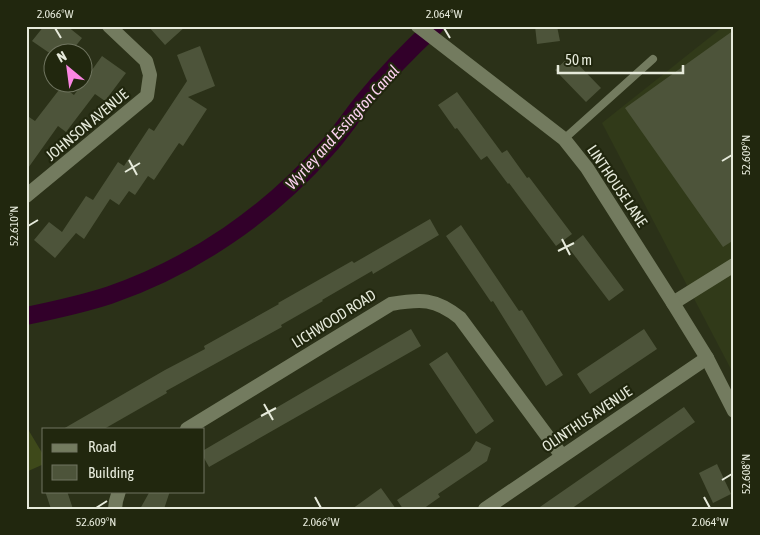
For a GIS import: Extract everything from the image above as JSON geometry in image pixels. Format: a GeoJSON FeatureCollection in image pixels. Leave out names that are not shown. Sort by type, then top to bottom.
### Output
{"type":"FeatureCollection","features":[{"type":"Feature","properties":{"kind":"street","name":"JOHNSON AVENUE"},"geometry":{"type":"LineString","coordinates":[[26,196],[147,96],[150,75],[146,61],[109,26]]}},
{"type":"Feature","properties":{"kind":"street","name":"LINTHOUSE LANE"},"geometry":{"type":"LineString","coordinates":[[418,26],[564,139],[587,168],[673,302],[707,358],[734,411]]}},
{"type":"Feature","properties":{"kind":"street"},"geometry":{"type":"LineString","coordinates":[[673,302],[734,265]]}},
{"type":"Feature","properties":{"kind":"street","name":"LICHWOOD ROAD"},"geometry":{"type":"LineString","coordinates":[[189,428],[390,304],[412,300],[431,302],[446,307],[460,318],[562,456]]}},
{"type":"Feature","properties":{"kind":"street","name":"OLINTHUS AVENUE"},"geometry":{"type":"LineString","coordinates":[[485,509],[707,358]]}},
{"type":"Feature","properties":{"kind":"street"},"geometry":{"type":"LineString","coordinates":[[115,509],[119,492]]}},
{"type":"Feature","properties":{"kind":"lane"},"geometry":{"type":"LineString","coordinates":[[564,139],[653,59]]}},
{"type":"Feature","properties":{"kind":"shaded area"},"geometry":{"type":"Polygon","coordinates":[[[724,26],[734,26],[734,375],[602,123],[724,26]]]}},
{"type":"Feature","properties":{"kind":"shaded area"},"geometry":{"type":"Polygon","coordinates":[[[26,426],[42,453],[42,465],[26,472],[26,426]]]}},
{"type":"Feature","properties":{"kind":"building"},"geometry":{"type":"Polygon","coordinates":[[[44,26],[67,26],[82,38],[79,42],[42,42],[42,48],[32,41],[44,26]]]}},
{"type":"Feature","properties":{"kind":"building"},"geometry":{"type":"Polygon","coordinates":[[[148,26],[186,26],[165,45],[148,26]]]}},
{"type":"Feature","properties":{"kind":"building"},"geometry":{"type":"Polygon","coordinates":[[[535,26],[557,26],[560,41],[537,44],[535,26]]]}},
{"type":"Feature","properties":{"kind":"building"},"geometry":{"type":"Polygon","coordinates":[[[734,30],[734,240],[723,247],[625,108],[734,30]]]}},
{"type":"Feature","properties":{"kind":"building"},"geometry":{"type":"Polygon","coordinates":[[[200,46],[215,86],[188,97],[207,109],[183,146],[179,143],[154,180],[148,176],[135,195],[129,191],[119,205],[110,199],[84,239],[76,233],[55,258],[34,240],[49,222],[62,232],[86,196],[93,200],[118,162],[124,166],[149,128],[154,131],[187,81],[177,55],[200,46]]]}},
{"type":"Feature","properties":{"kind":"building"},"geometry":{"type":"Polygon","coordinates":[[[102,56],[126,73],[105,101],[95,94],[66,132],[58,126],[26,171],[26,115],[35,121],[57,92],[70,92],[74,95],[76,92],[92,92],[92,70],[102,56]]]}},
{"type":"Feature","properties":{"kind":"building"},"geometry":{"type":"Polygon","coordinates":[[[570,56],[601,88],[586,102],[555,70],[570,56]]]}},
{"type":"Feature","properties":{"kind":"building"},"geometry":{"type":"Polygon","coordinates":[[[457,92],[502,153],[507,150],[572,234],[556,246],[487,156],[481,160],[438,105],[457,92]]]}},
{"type":"Feature","properties":{"kind":"building"},"geometry":{"type":"Polygon","coordinates":[[[430,219],[439,235],[373,274],[372,271],[281,325],[282,327],[166,391],[167,393],[106,428],[65,428],[205,349],[204,346],[278,303],[352,261],[354,263],[430,219]]]}},
{"type":"Feature","properties":{"kind":"building"},"geometry":{"type":"Polygon","coordinates":[[[461,225],[519,311],[522,310],[563,375],[546,386],[493,301],[491,302],[446,236],[461,225]]]}},
{"type":"Feature","properties":{"kind":"building"},"geometry":{"type":"Polygon","coordinates":[[[583,235],[624,290],[609,301],[568,247],[583,235]]]}},
{"type":"Feature","properties":{"kind":"building"},"geometry":{"type":"Polygon","coordinates":[[[411,329],[421,346],[209,467],[205,460],[205,449],[411,329]]]}},
{"type":"Feature","properties":{"kind":"building"},"geometry":{"type":"Polygon","coordinates":[[[644,329],[657,349],[590,394],[577,374],[644,329]]]}},
{"type":"Feature","properties":{"kind":"building"},"geometry":{"type":"Polygon","coordinates":[[[447,352],[494,421],[476,434],[429,364],[447,352]]]}},
{"type":"Feature","properties":{"kind":"building"},"geometry":{"type":"Polygon","coordinates":[[[684,407],[695,422],[571,509],[537,509],[684,407]]]}},
{"type":"Feature","properties":{"kind":"building"},"geometry":{"type":"Polygon","coordinates":[[[476,441],[491,448],[487,461],[438,494],[440,497],[423,509],[403,509],[397,500],[470,451],[476,441]]]}},
{"type":"Feature","properties":{"kind":"building"},"geometry":{"type":"Polygon","coordinates":[[[717,464],[731,494],[713,503],[699,473],[717,464]]]}},
{"type":"Feature","properties":{"kind":"building"},"geometry":{"type":"Polygon","coordinates":[[[381,488],[396,509],[352,509],[381,488]]]}},
{"type":"Feature","properties":{"kind":"building"},"geometry":{"type":"Polygon","coordinates":[[[45,492],[67,492],[73,509],[51,509],[45,492]]]}},
{"type":"Feature","properties":{"kind":"building"},"geometry":{"type":"Polygon","coordinates":[[[149,492],[170,492],[164,509],[140,509],[149,492]]]}},
{"type":"Feature","properties":{"kind":"waterway","name":"Wyrley and Essington Canal"},"geometry":{"type":"LineString","coordinates":[[26,316],[90,301],[141,283],[200,253],[255,216],[280,195],[332,143],[379,83],[435,26]]}}]}
